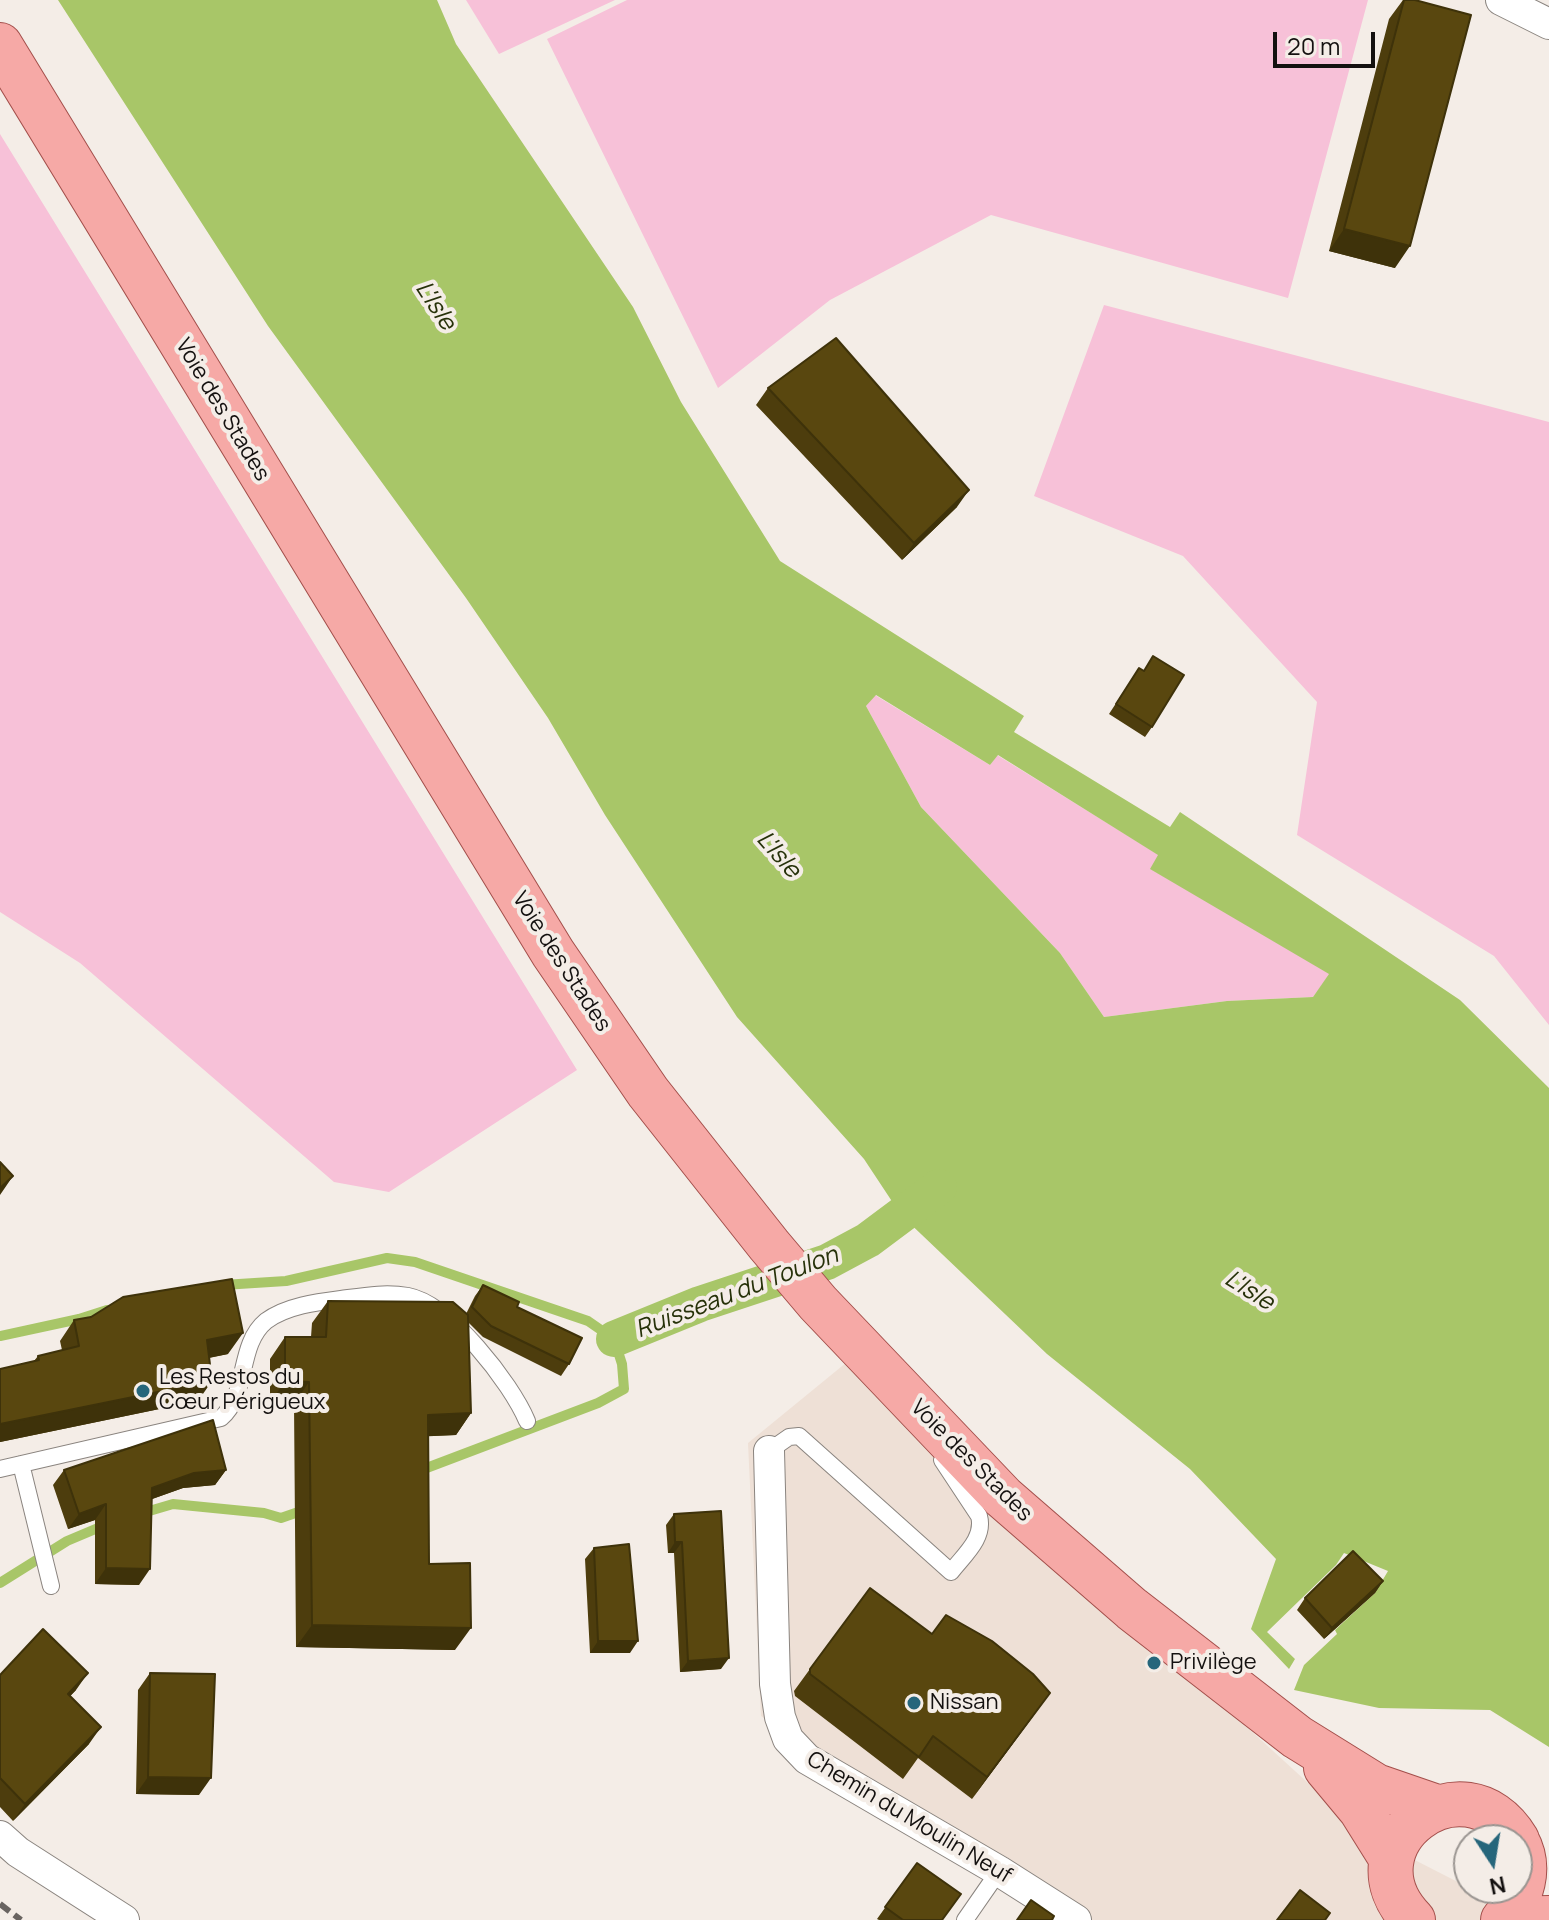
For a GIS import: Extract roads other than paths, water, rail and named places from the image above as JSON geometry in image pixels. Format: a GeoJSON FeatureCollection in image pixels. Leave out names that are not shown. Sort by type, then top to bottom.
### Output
{"type":"FeatureCollection","features":[{"type":"Feature","properties":{"kind":"main road","name":"Voie des Stades"},"geometry":{"type":"LineString","coordinates":[[0,45],[553,953],[648,1092],[818,1303],[1003,1497],[1132,1609],[1297,1737],[1376,1786],[1437,1807],[1457,1804],[1486,1811],[1505,1824]]}},
{"type":"Feature","properties":{"kind":"main road","name":"Voie des Stades"},"geometry":{"type":"LineString","coordinates":[[1297,1737],[1361,1810],[1391,1858]]}},
{"type":"Feature","properties":{"kind":"main road"},"geometry":{"type":"LineString","coordinates":[[1404,1917],[1392,1885],[1391,1858],[1407,1826],[1421,1814],[1437,1807]]}},
{"type":"Feature","properties":{"kind":"main road"},"geometry":{"type":"LineString","coordinates":[[1503,1920],[1515,1904]]}},
{"type":"Feature","properties":{"kind":"main road"},"geometry":{"type":"LineString","coordinates":[[1503,1920],[1549,1918]]}},
{"type":"Feature","properties":{"kind":"street"},"geometry":{"type":"LineString","coordinates":[[1501,0],[1549,24]]}},
{"type":"Feature","properties":{"kind":"street","name":"Chemin du Moulin Neuf"},"geometry":{"type":"LineString","coordinates":[[769,1451],[775,1684],[780,1717],[788,1739],[807,1759],[840,1780],[999,1871],[1076,1920]]}},
{"type":"Feature","properties":{"kind":"street"},"geometry":{"type":"LineString","coordinates":[[0,1836],[18,1852],[124,1920]]}},
{"type":"Feature","properties":{"kind":"lane"},"geometry":{"type":"LineString","coordinates":[[0,1469],[221,1418],[231,1409],[253,1338],[265,1322],[283,1311],[325,1301],[383,1294],[410,1297],[429,1304],[449,1318],[490,1364],[527,1421]]}},
{"type":"Feature","properties":{"kind":"lane"},"geometry":{"type":"LineString","coordinates":[[769,1451],[789,1437],[799,1436],[951,1572],[980,1534],[979,1516],[886,1375]]}},
{"type":"Feature","properties":{"kind":"lane"},"geometry":{"type":"LineString","coordinates":[[21,1464],[50,1581]]}},
{"type":"Feature","properties":{"kind":"lane"},"geometry":{"type":"LineString","coordinates":[[965,1920],[999,1871]]}},
{"type":"Feature","properties":{"kind":"water","name":"L'Isle"},"geometry":{"type":"Polygon","coordinates":[[[58,0],[437,0],[456,44],[633,307],[681,402],[780,561],[1024,716],[1014,732],[1170,827],[1180,812],[1460,1000],[1549,1088],[1549,1747],[1490,1710],[1379,1708],[1294,1690],[1304,1665],[1337,1634],[1335,1630],[1375,1593],[1388,1571],[1344,1553],[1336,1565],[1267,1632],[1295,1659],[1289,1669],[1251,1629],[1276,1559],[1190,1469],[1047,1354],[901,1215],[864,1159],[737,1017],[605,815],[548,718],[466,598],[268,326],[58,0]],[[876,695],[866,706],[921,807],[1060,953],[1104,1017],[1227,1001],[1313,997],[1329,974],[1150,869],[1158,855],[998,755],[990,765],[876,695]]]}},
{"type":"Feature","properties":{"kind":"waterway","name":"Ruisseau du Toulon"},"geometry":{"type":"LineString","coordinates":[[614,1339],[700,1304],[827,1262],[868,1240],[939,1187]]}},
{"type":"Feature","properties":{"kind":"waterway","name":"Ruisseau du Toulon"},"geometry":{"type":"LineString","coordinates":[[223,1285],[286,1281],[387,1258],[415,1262],[588,1321],[614,1339],[622,1364],[624,1389],[598,1403],[416,1472]]}},
{"type":"Feature","properties":{"kind":"waterway","name":"Ruisseau du Toulon"},"geometry":{"type":"LineString","coordinates":[[0,1336],[107,1310]]}},
{"type":"Feature","properties":{"kind":"waterway","name":"Ruisseau du Toulon"},"geometry":{"type":"LineString","coordinates":[[139,1514],[173,1504],[264,1513],[281,1518],[307,1509]]}},
{"type":"Feature","properties":{"kind":"waterway","name":"Ruisseau du Toulon"},"geometry":{"type":"LineString","coordinates":[[0,1583],[67,1541],[105,1525]]}},
{"type":"Feature","properties":{"kind":"railway"},"geometry":{"type":"LineString","coordinates":[[0,1904],[21,1920]]}},
{"type":"Feature","properties":{"kind":"place","name":"Les Restos du Cœur Périgueux"},"geometry":{"type":"Point","coordinates":[143,1391]}},
{"type":"Feature","properties":{"kind":"place","name":"Privilège"},"geometry":{"type":"Point","coordinates":[1154,1663]}},
{"type":"Feature","properties":{"kind":"place","name":"Nissan"},"geometry":{"type":"Point","coordinates":[914,1703]}}]}
